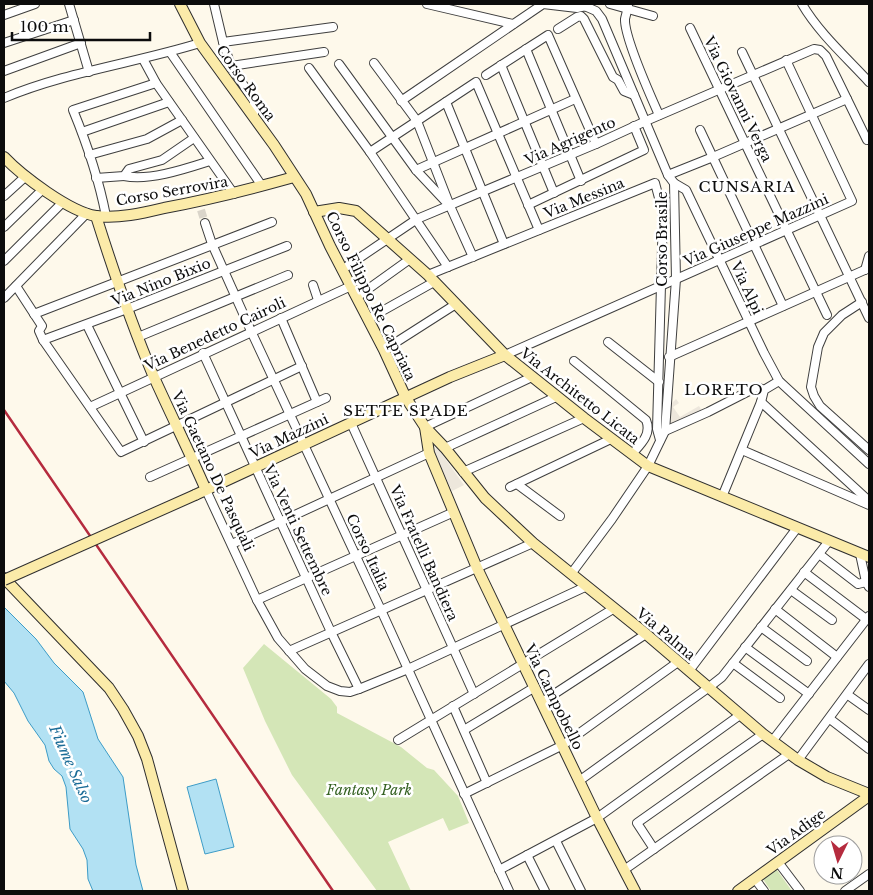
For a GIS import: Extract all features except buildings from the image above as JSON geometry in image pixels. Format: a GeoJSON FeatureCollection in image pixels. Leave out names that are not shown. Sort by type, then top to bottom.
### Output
{"type":"FeatureCollection","features":[{"type":"Feature","properties":{"kind":"main road","name":"Corso Roma"},"geometry":{"type":"LineString","coordinates":[[180,4],[200,43],[274,145],[294,176]]}},
{"type":"Feature","properties":{"kind":"main road","name":"Corso Serrovira"},"geometry":{"type":"LineString","coordinates":[[5,161],[63,202],[96,215],[136,214],[200,206],[294,176]]}},
{"type":"Feature","properties":{"kind":"main road","name":"Corso Filippo Re Capriata"},"geometry":{"type":"LineString","coordinates":[[294,176],[306,194],[406,398],[425,427],[446,448],[463,472]]}},
{"type":"Feature","properties":{"kind":"main road","name":"Via Architetto Licata"},"geometry":{"type":"LineString","coordinates":[[314,212],[339,208],[356,210],[431,279],[505,355],[556,397],[648,466],[865,555]]}},
{"type":"Feature","properties":{"kind":"main road","name":"Via Gaetano De Pasquali"},"geometry":{"type":"LineString","coordinates":[[96,215],[117,281],[138,337],[206,490]]}},
{"type":"Feature","properties":{"kind":"main road","name":"Via Mazzini"},"geometry":{"type":"LineString","coordinates":[[4,579],[195,495],[450,377],[505,355]]}},
{"type":"Feature","properties":{"kind":"main road","name":"Corso Filippo Re Capriata"},"geometry":{"type":"LineString","coordinates":[[425,427],[429,453],[454,512]]}},
{"type":"Feature","properties":{"kind":"main road","name":"Via Palma"},"geometry":{"type":"LineString","coordinates":[[463,472],[485,498],[533,543],[585,587],[646,634],[763,734],[789,754],[826,777],[869,795]]}},
{"type":"Feature","properties":{"kind":"main road","name":"Via Campobello"},"geometry":{"type":"LineString","coordinates":[[454,512],[477,568],[504,625],[597,818],[635,891]]}},
{"type":"Feature","properties":{"kind":"main road"},"geometry":{"type":"LineString","coordinates":[[4,579],[109,688],[123,709],[138,736],[147,759],[183,891]]}},
{"type":"Feature","properties":{"kind":"main road","name":"Via Adige"},"geometry":{"type":"LineString","coordinates":[[738,891],[869,795]]}},
{"type":"Feature","properties":{"kind":"street"},"geometry":{"type":"LineString","coordinates":[[4,15],[35,4]]}},
{"type":"Feature","properties":{"kind":"street"},"geometry":{"type":"LineString","coordinates":[[69,4],[89,72]]}},
{"type":"Feature","properties":{"kind":"street"},"geometry":{"type":"LineString","coordinates":[[214,4],[231,66],[254,101],[254,118]]}},
{"type":"Feature","properties":{"kind":"street"},"geometry":{"type":"LineString","coordinates":[[427,4],[513,24]]}},
{"type":"Feature","properties":{"kind":"street"},"geometry":{"type":"LineString","coordinates":[[401,101],[543,4],[577,8],[583,5]]}},
{"type":"Feature","properties":{"kind":"street"},"geometry":{"type":"LineString","coordinates":[[610,4],[628,6],[653,16]]}},
{"type":"Feature","properties":{"kind":"street"},"geometry":{"type":"LineString","coordinates":[[802,4],[820,28],[869,82]]}},
{"type":"Feature","properties":{"kind":"street","name":"Corso Brasile"},"geometry":{"type":"LineString","coordinates":[[571,574],[648,466],[665,431],[676,279],[674,183],[668,175],[602,19],[596,11],[583,5]]}},
{"type":"Feature","properties":{"kind":"street"},"geometry":{"type":"LineString","coordinates":[[628,6],[625,20],[633,51],[659,115]]}},
{"type":"Feature","properties":{"kind":"street"},"geometry":{"type":"LineString","coordinates":[[558,29],[581,16],[592,33],[613,77],[618,80],[624,91],[634,95]]}},
{"type":"Feature","properties":{"kind":"street"},"geometry":{"type":"LineString","coordinates":[[4,43],[74,20]]}},
{"type":"Feature","properties":{"kind":"street"},"geometry":{"type":"LineString","coordinates":[[223,42],[333,27]]}},
{"type":"Feature","properties":{"kind":"street","name":"Via Giovanni Verga"},"geometry":{"type":"LineString","coordinates":[[690,28],[827,315]]}},
{"type":"Feature","properties":{"kind":"street"},"geometry":{"type":"LineString","coordinates":[[486,75],[548,35],[596,144]]}},
{"type":"Feature","properties":{"kind":"street"},"geometry":{"type":"LineString","coordinates":[[4,71],[81,43]]}},
{"type":"Feature","properties":{"kind":"street"},"geometry":{"type":"LineString","coordinates":[[4,98],[58,80],[142,60],[200,43]]}},
{"type":"Feature","properties":{"kind":"street"},"geometry":{"type":"LineString","coordinates":[[526,49],[581,180]]}},
{"type":"Feature","properties":{"kind":"street","name":"Via Agrigento"},"geometry":{"type":"LineString","coordinates":[[343,269],[417,219],[571,155],[752,74],[814,49],[820,50],[826,56],[847,99]]}},
{"type":"Feature","properties":{"kind":"street"},"geometry":{"type":"LineString","coordinates":[[170,52],[262,186]]}},
{"type":"Feature","properties":{"kind":"street"},"geometry":{"type":"LineString","coordinates":[[231,66],[324,52]]}},
{"type":"Feature","properties":{"kind":"street"},"geometry":{"type":"LineString","coordinates":[[742,52],[869,318]]}},
{"type":"Feature","properties":{"kind":"street"},"geometry":{"type":"LineString","coordinates":[[142,60],[169,102],[234,194]]}},
{"type":"Feature","properties":{"kind":"street"},"geometry":{"type":"LineString","coordinates":[[786,60],[812,114]]}},
{"type":"Feature","properties":{"kind":"street"},"geometry":{"type":"LineString","coordinates":[[374,63],[417,121],[450,206],[473,256]]}},
{"type":"Feature","properties":{"kind":"street"},"geometry":{"type":"LineString","coordinates":[[339,64],[416,170],[450,206]]}},
{"type":"Feature","properties":{"kind":"street"},"geometry":{"type":"LineString","coordinates":[[501,65],[554,193]]}},
{"type":"Feature","properties":{"kind":"street"},"geometry":{"type":"LineString","coordinates":[[309,68],[417,219],[448,267]]}},
{"type":"Feature","properties":{"kind":"street"},"geometry":{"type":"LineString","coordinates":[[370,152],[476,82],[539,230]]}},
{"type":"Feature","properties":{"kind":"street"},"geometry":{"type":"LineString","coordinates":[[4,298],[96,215],[101,189],[82,132],[72,110],[156,83]]}},
{"type":"Feature","properties":{"kind":"street"},"geometry":{"type":"LineString","coordinates":[[416,170],[576,99]]}},
{"type":"Feature","properties":{"kind":"street"},"geometry":{"type":"LineString","coordinates":[[668,175],[847,99],[866,140]]}},
{"type":"Feature","properties":{"kind":"street"},"geometry":{"type":"LineString","coordinates":[[82,132],[169,102]]}},
{"type":"Feature","properties":{"kind":"street"},"geometry":{"type":"LineString","coordinates":[[446,102],[504,244]]}},
{"type":"Feature","properties":{"kind":"street","name":"Via Giuseppe Mazzini"},"geometry":{"type":"LineString","coordinates":[[505,355],[852,201],[812,114]]}},
{"type":"Feature","properties":{"kind":"street"},"geometry":{"type":"LineString","coordinates":[[89,155],[148,139],[182,120]]}},
{"type":"Feature","properties":{"kind":"street"},"geometry":{"type":"LineString","coordinates":[[528,205],[644,150],[634,126]]}},
{"type":"Feature","properties":{"kind":"street"},"geometry":{"type":"LineString","coordinates":[[700,130],[783,306]]}},
{"type":"Feature","properties":{"kind":"street"},"geometry":{"type":"LineString","coordinates":[[124,176],[129,169],[162,160],[194,138]]}},
{"type":"Feature","properties":{"kind":"street"},"geometry":{"type":"LineString","coordinates":[[96,178],[124,176],[137,178],[189,168],[210,161]]}},
{"type":"Feature","properties":{"kind":"street"},"geometry":{"type":"LineString","coordinates":[[4,196],[26,176]]}},
{"type":"Feature","properties":{"kind":"street","name":"Via Messina"},"geometry":{"type":"LineString","coordinates":[[368,319],[448,267],[655,183],[663,213],[662,285]]}},
{"type":"Feature","properties":{"kind":"street","name":"Via Alpi"},"geometry":{"type":"LineString","coordinates":[[674,183],[686,190],[779,381],[869,464]]}},
{"type":"Feature","properties":{"kind":"street"},"geometry":{"type":"LineString","coordinates":[[4,227],[43,189]]}},
{"type":"Feature","properties":{"kind":"street"},"geometry":{"type":"LineString","coordinates":[[4,261],[63,202]]}},
{"type":"Feature","properties":{"kind":"street"},"geometry":{"type":"LineString","coordinates":[[34,314],[272,222]]}},
{"type":"Feature","properties":{"kind":"street","name":"Corso Italia"},"geometry":{"type":"LineString","coordinates":[[205,223],[212,244],[236,298],[381,610],[508,891]]}},
{"type":"Feature","properties":{"kind":"street","name":"Via Nino Bixio"},"geometry":{"type":"LineString","coordinates":[[43,340],[87,325],[286,246]]}},
{"type":"Feature","properties":{"kind":"street"},"geometry":{"type":"LineString","coordinates":[[669,357],[867,269],[869,256]]}},
{"type":"Feature","properties":{"kind":"street"},"geometry":{"type":"LineString","coordinates":[[357,297],[410,259]]}},
{"type":"Feature","properties":{"kind":"street"},"geometry":{"type":"LineString","coordinates":[[138,337],[288,275]]}},
{"type":"Feature","properties":{"kind":"street"},"geometry":{"type":"LineString","coordinates":[[313,285],[318,300]]}},
{"type":"Feature","properties":{"kind":"street","name":"Corso Brasile"},"geometry":{"type":"LineString","coordinates":[[660,440],[657,429],[662,285]]}},
{"type":"Feature","properties":{"kind":"street"},"geometry":{"type":"LineString","coordinates":[[16,286],[42,326],[39,331],[43,340],[121,452],[302,366]]}},
{"type":"Feature","properties":{"kind":"street","name":"Via Benedetto Cairoli"},"geometry":{"type":"LineString","coordinates":[[90,407],[351,286]]}},
{"type":"Feature","properties":{"kind":"street"},"geometry":{"type":"LineString","coordinates":[[862,302],[842,315],[822,338],[818,347],[811,387],[820,406],[869,450]]}},
{"type":"Feature","properties":{"kind":"street"},"geometry":{"type":"LineString","coordinates":[[384,350],[456,304]]}},
{"type":"Feature","properties":{"kind":"street"},"geometry":{"type":"LineString","coordinates":[[281,318],[316,402]]}},
{"type":"Feature","properties":{"kind":"street"},"geometry":{"type":"LineString","coordinates":[[87,325],[144,442]]}},
{"type":"Feature","properties":{"kind":"street"},"geometry":{"type":"LineString","coordinates":[[608,342],[659,382]]}},
{"type":"Feature","properties":{"kind":"street","name":"Via Venti Settembre"},"geometry":{"type":"LineString","coordinates":[[203,353],[360,690]]}},
{"type":"Feature","properties":{"kind":"street"},"geometry":{"type":"LineString","coordinates":[[574,361],[643,416],[648,424],[646,436],[632,454]]}},
{"type":"Feature","properties":{"kind":"street"},"geometry":{"type":"LineString","coordinates":[[425,427],[532,377]]}},
{"type":"Feature","properties":{"kind":"street"},"geometry":{"type":"LineString","coordinates":[[722,497],[761,402],[764,390],[779,381]]}},
{"type":"Feature","properties":{"kind":"street"},"geometry":{"type":"LineString","coordinates":[[665,431],[757,387],[764,390]]}},
{"type":"Feature","properties":{"kind":"street"},"geometry":{"type":"LineString","coordinates":[[446,448],[556,397]]}},
{"type":"Feature","properties":{"kind":"street"},"geometry":{"type":"LineString","coordinates":[[150,477],[326,398]]}},
{"type":"Feature","properties":{"kind":"street"},"geometry":{"type":"LineString","coordinates":[[761,402],[869,503]]}},
{"type":"Feature","properties":{"kind":"street"},"geometry":{"type":"LineString","coordinates":[[463,472],[584,418]]}},
{"type":"Feature","properties":{"kind":"street","name":"Via Fratelli Bandiera"},"geometry":{"type":"LineString","coordinates":[[351,423],[474,694]]}},
{"type":"Feature","properties":{"kind":"street"},"geometry":{"type":"LineString","coordinates":[[560,516],[513,485],[611,439]]}},
{"type":"Feature","properties":{"kind":"street"},"geometry":{"type":"LineString","coordinates":[[742,450],[869,503]]}},
{"type":"Feature","properties":{"kind":"street"},"geometry":{"type":"LineString","coordinates":[[232,544],[429,453]]}},
{"type":"Feature","properties":{"kind":"street","name":"Via Gaetano De Pasquali"},"geometry":{"type":"LineString","coordinates":[[206,490],[257,600],[278,638],[305,669],[327,686],[340,691],[360,690]]}},
{"type":"Feature","properties":{"kind":"street"},"geometry":{"type":"LineString","coordinates":[[257,600],[454,512]]}},
{"type":"Feature","properties":{"kind":"street"},"geometry":{"type":"LineString","coordinates":[[689,671],[797,528]]}},
{"type":"Feature","properties":{"kind":"street"},"geometry":{"type":"LineString","coordinates":[[579,780],[722,677],[829,541]]}},
{"type":"Feature","properties":{"kind":"street"},"geometry":{"type":"LineString","coordinates":[[289,651],[533,543]]}},
{"type":"Feature","properties":{"kind":"street"},"geometry":{"type":"LineString","coordinates":[[819,554],[858,584],[868,585],[865,555]]}},
{"type":"Feature","properties":{"kind":"street"},"geometry":{"type":"LineString","coordinates":[[773,740],[868,618],[804,572]]}},
{"type":"Feature","properties":{"kind":"street"},"geometry":{"type":"LineString","coordinates":[[360,690],[585,587]]}},
{"type":"Feature","properties":{"kind":"street"},"geometry":{"type":"LineString","coordinates":[[791,590],[832,620]]}},
{"type":"Feature","properties":{"kind":"street"},"geometry":{"type":"LineString","coordinates":[[398,740],[613,608]]}},
{"type":"Feature","properties":{"kind":"street"},"geometry":{"type":"LineString","coordinates":[[775,609],[837,657]]}},
{"type":"Feature","properties":{"kind":"street"},"geometry":{"type":"LineString","coordinates":[[762,626],[807,661]]}},
{"type":"Feature","properties":{"kind":"street"},"geometry":{"type":"LineString","coordinates":[[542,702],[646,634]]}},
{"type":"Feature","properties":{"kind":"street"},"geometry":{"type":"LineString","coordinates":[[745,647],[809,694]]}},
{"type":"Feature","properties":{"kind":"street"},"geometry":{"type":"LineString","coordinates":[[464,794],[562,745],[678,662]]}},
{"type":"Feature","properties":{"kind":"street"},"geometry":{"type":"LineString","coordinates":[[733,663],[780,698]]}},
{"type":"Feature","properties":{"kind":"street"},"geometry":{"type":"LineString","coordinates":[[798,760],[868,668]]}},
{"type":"Feature","properties":{"kind":"street"},"geometry":{"type":"LineString","coordinates":[[464,730],[535,687]]}},
{"type":"Feature","properties":{"kind":"street"},"geometry":{"type":"LineString","coordinates":[[848,695],[869,710]]}},
{"type":"Feature","properties":{"kind":"street"},"geometry":{"type":"LineString","coordinates":[[454,706],[487,783]]}},
{"type":"Feature","properties":{"kind":"street"},"geometry":{"type":"LineString","coordinates":[[498,870],[597,818],[740,715]]}},
{"type":"Feature","properties":{"kind":"street"},"geometry":{"type":"LineString","coordinates":[[830,719],[869,749]]}},
{"type":"Feature","properties":{"kind":"street"},"geometry":{"type":"LineString","coordinates":[[654,849],[637,823],[763,734]]}},
{"type":"Feature","properties":{"kind":"street"},"geometry":{"type":"LineString","coordinates":[[624,870],[789,754]]}},
{"type":"Feature","properties":{"kind":"street"},"geometry":{"type":"LineString","coordinates":[[556,841],[582,891]]}},
{"type":"Feature","properties":{"kind":"street"},"geometry":{"type":"LineString","coordinates":[[527,855],[545,891]]}},
{"type":"Feature","properties":{"kind":"street"},"geometry":{"type":"LineString","coordinates":[[778,862],[800,891]]}},
{"type":"Feature","properties":{"kind":"street"},"geometry":{"type":"LineString","coordinates":[[845,891],[869,874]]}},
{"type":"Feature","properties":{"kind":"street"},"geometry":{"type":"LineString","coordinates":[[755,879],[764,891]]}},
{"type":"Feature","properties":{"kind":"green space","name":"Fantasy Park"},"geometry":{"type":"Polygon","coordinates":[[[264,644],[331,699],[337,707],[337,713],[401,747],[427,768],[434,770],[458,796],[469,823],[449,831],[443,818],[388,842],[411,891],[377,891],[292,775],[265,721],[243,668],[264,644]]]}},
{"type":"Feature","properties":{"kind":"green space"},"geometry":{"type":"Polygon","coordinates":[[[777,870],[792,891],[771,891],[763,879],[777,870]]]}},
{"type":"Feature","properties":{"kind":"shaded area"},"geometry":{"type":"Polygon","coordinates":[[[676,399],[679,403],[673,407],[680,417],[699,406],[702,411],[670,424],[670,405],[676,399]]]}},
{"type":"Feature","properties":{"kind":"shaded area"},"geometry":{"type":"Polygon","coordinates":[[[436,448],[464,485],[452,491],[434,452],[436,448]]]}},
{"type":"Feature","properties":{"kind":"water","name":"Fiume Salso"},"geometry":{"type":"Polygon","coordinates":[[[4,607],[36,639],[54,663],[83,692],[98,739],[123,777],[136,865],[143,891],[93,891],[88,879],[87,860],[83,849],[70,829],[66,787],[62,776],[49,761],[45,745],[28,721],[14,693],[4,681],[4,607]]]}},
{"type":"Feature","properties":{"kind":"water"},"geometry":{"type":"Polygon","coordinates":[[[216,779],[234,847],[205,854],[187,787],[216,779]]]}},
{"type":"Feature","properties":{"kind":"tunnel"},"geometry":{"type":"LineString","coordinates":[[201,210],[205,223]]}},
{"type":"Feature","properties":{"kind":"railway"},"geometry":{"type":"LineString","coordinates":[[4,410],[333,891]]}},
{"type":"Feature","properties":{"kind":"district","name":"CUNSARIA"},"geometry":{"type":"Point","coordinates":[747,186]}},
{"type":"Feature","properties":{"kind":"district","name":"LORETO"},"geometry":{"type":"Point","coordinates":[724,389]}},
{"type":"Feature","properties":{"kind":"district","name":"SETTE SPADE"},"geometry":{"type":"Point","coordinates":[406,410]}}]}
